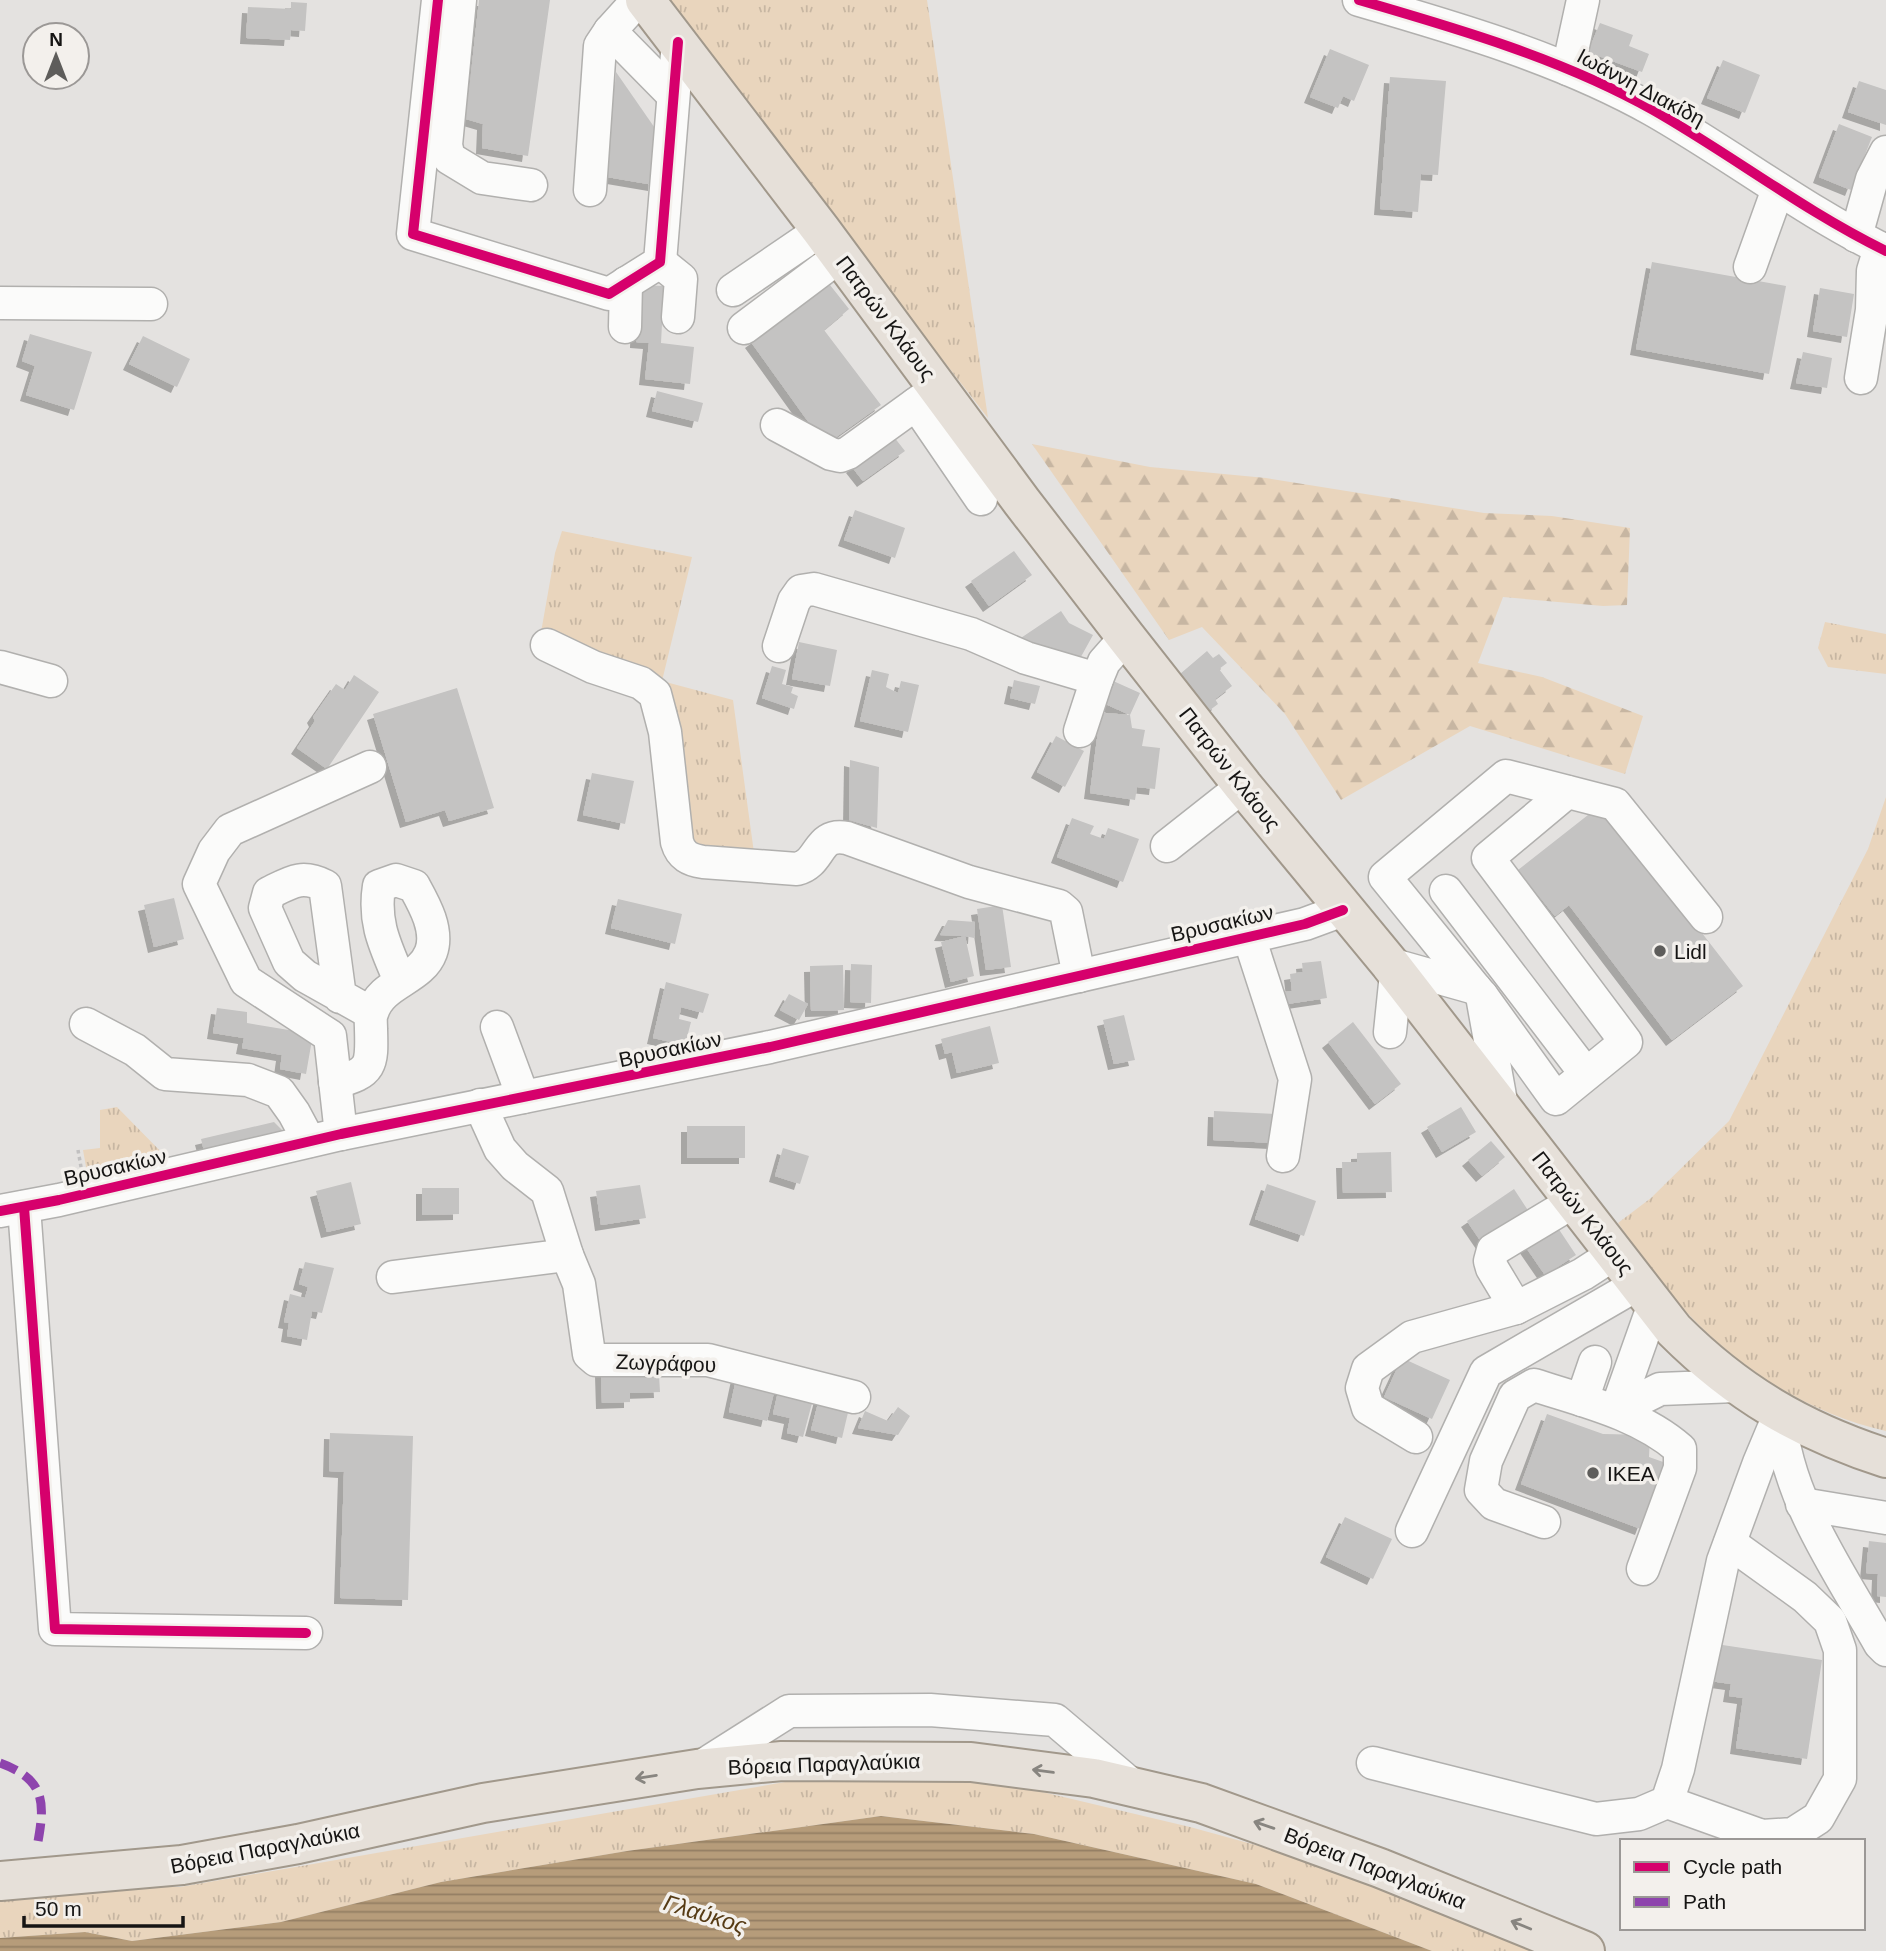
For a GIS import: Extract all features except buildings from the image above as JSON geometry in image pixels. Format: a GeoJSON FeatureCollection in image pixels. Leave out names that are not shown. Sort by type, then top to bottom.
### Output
{"type":"FeatureCollection","features":[{"type":"Feature","properties":{"kind":"main road","name":"Πατρών Κλάους"},"geometry":{"type":"LineString","coordinates":[[645,0],[830,243],[927,396],[1126,637],[1243,786],[1393,969],[1682,1338],[1736,1386],[1780,1413],[1822,1435],[1886,1458]]}},
{"type":"Feature","properties":{"kind":"main road","name":"Βόρεια Παραγλαύκια"},"geometry":{"type":"LineString","coordinates":[[0,1881],[182,1865],[298,1844],[483,1803],[697,1769],[782,1760],[971,1762],[1094,1778],[1201,1803],[1380,1868],[1585,1951]]}},
{"type":"Feature","properties":{"kind":"street"},"geometry":{"type":"LineString","coordinates":[[438,0],[413,234],[609,294],[660,262]]}},
{"type":"Feature","properties":{"kind":"street"},"geometry":{"type":"LineString","coordinates":[[460,0],[446,145],[449,158],[482,178],[531,185]]}},
{"type":"Feature","properties":{"kind":"street"},"geometry":{"type":"LineString","coordinates":[[590,190],[600,46],[638,0]]}},
{"type":"Feature","properties":{"kind":"street","name":"Ιωάννη Διακίδη"},"geometry":{"type":"LineString","coordinates":[[1359,0],[1494,42],[1568,69],[1653,110],[1778,189],[1874,245]]}},
{"type":"Feature","properties":{"kind":"street"},"geometry":{"type":"LineString","coordinates":[[1568,69],[1583,0]]}},
{"type":"Feature","properties":{"kind":"street"},"geometry":{"type":"LineString","coordinates":[[610,31],[673,95]]}},
{"type":"Feature","properties":{"kind":"street"},"geometry":{"type":"LineString","coordinates":[[660,262],[678,42]]}},
{"type":"Feature","properties":{"kind":"street"},"geometry":{"type":"LineString","coordinates":[[1861,377],[1872,310],[1872,179],[1886,152]]}},
{"type":"Feature","properties":{"kind":"street"},"geometry":{"type":"LineString","coordinates":[[1750,267],[1778,189]]}},
{"type":"Feature","properties":{"kind":"street"},"geometry":{"type":"LineString","coordinates":[[733,290],[830,243]]}},
{"type":"Feature","properties":{"kind":"street"},"geometry":{"type":"LineString","coordinates":[[744,328],[830,243]]}},
{"type":"Feature","properties":{"kind":"street"},"geometry":{"type":"LineString","coordinates":[[660,262],[681,279],[678,317]]}},
{"type":"Feature","properties":{"kind":"street"},"geometry":{"type":"LineString","coordinates":[[625,327],[626,283]]}},
{"type":"Feature","properties":{"kind":"street"},"geometry":{"type":"LineString","coordinates":[[0,303],[151,304]]}},
{"type":"Feature","properties":{"kind":"street"},"geometry":{"type":"LineString","coordinates":[[777,425],[831,454],[840,456],[927,396],[981,499]]}},
{"type":"Feature","properties":{"kind":"street"},"geometry":{"type":"LineString","coordinates":[[779,646],[794,601],[801,591],[814,589],[971,634],[1026,659],[1097,679]]}},
{"type":"Feature","properties":{"kind":"street"},"geometry":{"type":"LineString","coordinates":[[1080,731],[1104,662],[1126,637]]}},
{"type":"Feature","properties":{"kind":"street"},"geometry":{"type":"LineString","coordinates":[[547,645],[593,667],[641,683],[655,694],[665,732],[677,842],[680,851],[688,858],[703,862],[797,869],[809,864],[827,840],[839,836],[847,838],[969,882],[1059,906],[1066,912],[1079,976]]}},
{"type":"Feature","properties":{"kind":"street"},"geometry":{"type":"LineString","coordinates":[[0,667],[51,681]]}},
{"type":"Feature","properties":{"kind":"street"},"geometry":{"type":"LineString","coordinates":[[341,1134],[330,1036],[246,981],[199,884],[214,851],[230,830],[370,767]]}},
{"type":"Feature","properties":{"kind":"street"},"geometry":{"type":"LineString","coordinates":[[1488,859],[1626,1042],[1556,1100],[1478,992],[1385,877],[1506,776],[1615,804],[1706,917]]}},
{"type":"Feature","properties":{"kind":"street"},"geometry":{"type":"LineString","coordinates":[[1167,846],[1243,786]]}},
{"type":"Feature","properties":{"kind":"street"},"geometry":{"type":"LineString","coordinates":[[1415,914],[1488,859],[1567,792]]}},
{"type":"Feature","properties":{"kind":"street"},"geometry":{"type":"LineString","coordinates":[[1446,891],[1586,1074]]}},
{"type":"Feature","properties":{"kind":"street","name":"Βρυσακίων"},"geometry":{"type":"LineString","coordinates":[[12,1209],[341,1134],[770,1047],[1250,937],[1320,920],[1343,910]]}},
{"type":"Feature","properties":{"kind":"street"},"geometry":{"type":"LineString","coordinates":[[1250,937],[1295,1079],[1283,1156]]}},
{"type":"Feature","properties":{"kind":"street"},"geometry":{"type":"LineString","coordinates":[[1390,1032],[1393,969],[1478,992]]}},
{"type":"Feature","properties":{"kind":"street"},"geometry":{"type":"LineString","coordinates":[[335,1082],[350,1079],[364,1070],[372,1060],[371,1013],[385,992],[400,981]]}},
{"type":"Feature","properties":{"kind":"street"},"geometry":{"type":"LineString","coordinates":[[1478,992],[1502,1107]]}},
{"type":"Feature","properties":{"kind":"street"},"geometry":{"type":"LineString","coordinates":[[340,997],[371,1013]]}},
{"type":"Feature","properties":{"kind":"street"},"geometry":{"type":"LineString","coordinates":[[86,1024],[135,1050],[165,1074],[248,1080],[279,1092],[294,1112],[309,1141]]}},
{"type":"Feature","properties":{"kind":"street"},"geometry":{"type":"LineString","coordinates":[[497,1027],[523,1097]]}},
{"type":"Feature","properties":{"kind":"street","name":"Ζωγράφου"},"geometry":{"type":"LineString","coordinates":[[481,1105],[500,1149],[515,1166],[547,1191],[579,1284],[589,1353],[596,1360],[708,1360],[854,1397]]}},
{"type":"Feature","properties":{"kind":"street"},"geometry":{"type":"LineString","coordinates":[[1516,1308],[1492,1268],[1490,1261],[1493,1250],[1573,1202]]}},
{"type":"Feature","properties":{"kind":"street"},"geometry":{"type":"LineString","coordinates":[[12,1209],[55,1629],[306,1633]]}},
{"type":"Feature","properties":{"kind":"street"},"geometry":{"type":"LineString","coordinates":[[1416,1437],[1368,1408],[1362,1388],[1368,1369],[1412,1336],[1516,1308],[1583,1274],[1614,1254]]}},
{"type":"Feature","properties":{"kind":"street"},"geometry":{"type":"LineString","coordinates":[[393,1277],[567,1255]]}},
{"type":"Feature","properties":{"kind":"street"},"geometry":{"type":"LineString","coordinates":[[1616,1412],[1636,1357],[1646,1294]]}},
{"type":"Feature","properties":{"kind":"street"},"geometry":{"type":"LineString","coordinates":[[1412,1531],[1486,1372],[1646,1294]]}},
{"type":"Feature","properties":{"kind":"street"},"geometry":{"type":"LineString","coordinates":[[1636,1357],[1660,1389]]}},
{"type":"Feature","properties":{"kind":"street"},"geometry":{"type":"LineString","coordinates":[[1582,1400],[1595,1362]]}},
{"type":"Feature","properties":{"kind":"street"},"geometry":{"type":"LineString","coordinates":[[1544,1522],[1494,1504],[1481,1490],[1486,1461],[1515,1396],[1534,1385],[1616,1412],[1664,1435],[1680,1449],[1680,1468],[1643,1569]]}},
{"type":"Feature","properties":{"kind":"street"},"geometry":{"type":"LineString","coordinates":[[1616,1412],[1660,1389],[1736,1386]]}},
{"type":"Feature","properties":{"kind":"street"},"geometry":{"type":"LineString","coordinates":[[1780,1413],[1785,1451],[1802,1504],[1880,1644],[1886,1650]]}},
{"type":"Feature","properties":{"kind":"street"},"geometry":{"type":"LineString","coordinates":[[1667,1802],[1678,1769],[1723,1561],[1780,1413]]}},
{"type":"Feature","properties":{"kind":"street"},"geometry":{"type":"LineString","coordinates":[[1802,1504],[1886,1518]]}},
{"type":"Feature","properties":{"kind":"street"},"geometry":{"type":"LineString","coordinates":[[1373,1763],[1596,1819],[1639,1814],[1667,1802],[1762,1836],[1793,1834],[1818,1818],[1840,1779],[1840,1650],[1830,1621],[1805,1597],[1730,1543]]}},
{"type":"Feature","properties":{"kind":"street"},"geometry":{"type":"LineString","coordinates":[[697,1769],[789,1712],[930,1710],[1055,1720],[1135,1788]]}},
{"type":"Feature","properties":{"kind":"green space"},"geometry":{"type":"Polygon","coordinates":[[[663,0],[927,0],[988,418],[663,0]]]}},
{"type":"Feature","properties":{"kind":"green space"},"geometry":{"type":"Polygon","coordinates":[[[1032,444],[1150,467],[1266,478],[1484,513],[1552,516],[1630,528],[1627,605],[1603,606],[1503,597],[1478,663],[1542,677],[1643,716],[1625,774],[1470,726],[1341,800],[1285,714],[1202,627],[1169,640],[1032,444]]]}},
{"type":"Feature","properties":{"kind":"green space"},"geometry":{"type":"Polygon","coordinates":[[[562,531],[692,557],[662,681],[733,700],[755,860],[689,855],[657,687],[540,638],[555,553],[562,531]]]}},
{"type":"Feature","properties":{"kind":"green space"},"geometry":{"type":"Polygon","coordinates":[[[1825,622],[1886,634],[1886,674],[1828,667],[1818,648],[1825,622]]]}},
{"type":"Feature","properties":{"kind":"green space"},"geometry":{"type":"Polygon","coordinates":[[[1886,797],[1886,1431],[1822,1410],[1791,1394],[1734,1356],[1684,1309],[1656,1276],[1618,1223],[1651,1198],[1729,1121],[1868,849],[1886,797]]]}},
{"type":"Feature","properties":{"kind":"green space"},"geometry":{"type":"Polygon","coordinates":[[[117,1107],[171,1162],[88,1178],[83,1150],[100,1148],[100,1110],[117,1107]]]}},
{"type":"Feature","properties":{"kind":"green space"},"geometry":{"type":"Polygon","coordinates":[[[915,1778],[1017,1786],[1190,1827],[1303,1858],[1533,1951],[1432,1951],[1256,1884],[1034,1834],[881,1816],[627,1851],[441,1882],[281,1922],[132,1941],[85,1932],[0,1938],[0,1886],[180,1887],[785,1782],[915,1778]]]}},
{"type":"Feature","properties":{"kind":"water","name":"Γλαύκος"},"geometry":{"type":"Polygon","coordinates":[[[881,1816],[1034,1834],[1256,1884],[1432,1951],[0,1951],[0,1938],[85,1932],[132,1941],[281,1922],[441,1882],[627,1851],[881,1816]]]}},
{"type":"Feature","properties":{"kind":"marked path"},"geometry":{"type":"LineString","coordinates":[[0,1763],[27,1777],[39,1795],[41,1818],[37,1847]]}},
{"type":"Feature","properties":{"kind":"cycle path"},"geometry":{"type":"LineString","coordinates":[[438,0],[413,234],[609,294],[660,262],[678,42]]}},
{"type":"Feature","properties":{"kind":"cycle path"},"geometry":{"type":"LineString","coordinates":[[1359,0],[1509,47],[1583,75],[1653,110],[1797,201],[1886,251]]}},
{"type":"Feature","properties":{"kind":"cycle path"},"geometry":{"type":"LineString","coordinates":[[0,1211],[59,1200],[341,1134],[770,1047],[1305,924],[1343,910]]}},
{"type":"Feature","properties":{"kind":"cycle path"},"geometry":{"type":"LineString","coordinates":[[24,1207],[55,1629],[306,1633]]}},
{"type":"Feature","properties":{"kind":"place","name":"Lidl"},"geometry":{"type":"Point","coordinates":[1660,951]}},
{"type":"Feature","properties":{"kind":"place","name":"IKEA"},"geometry":{"type":"Point","coordinates":[1593,1473]}}]}
